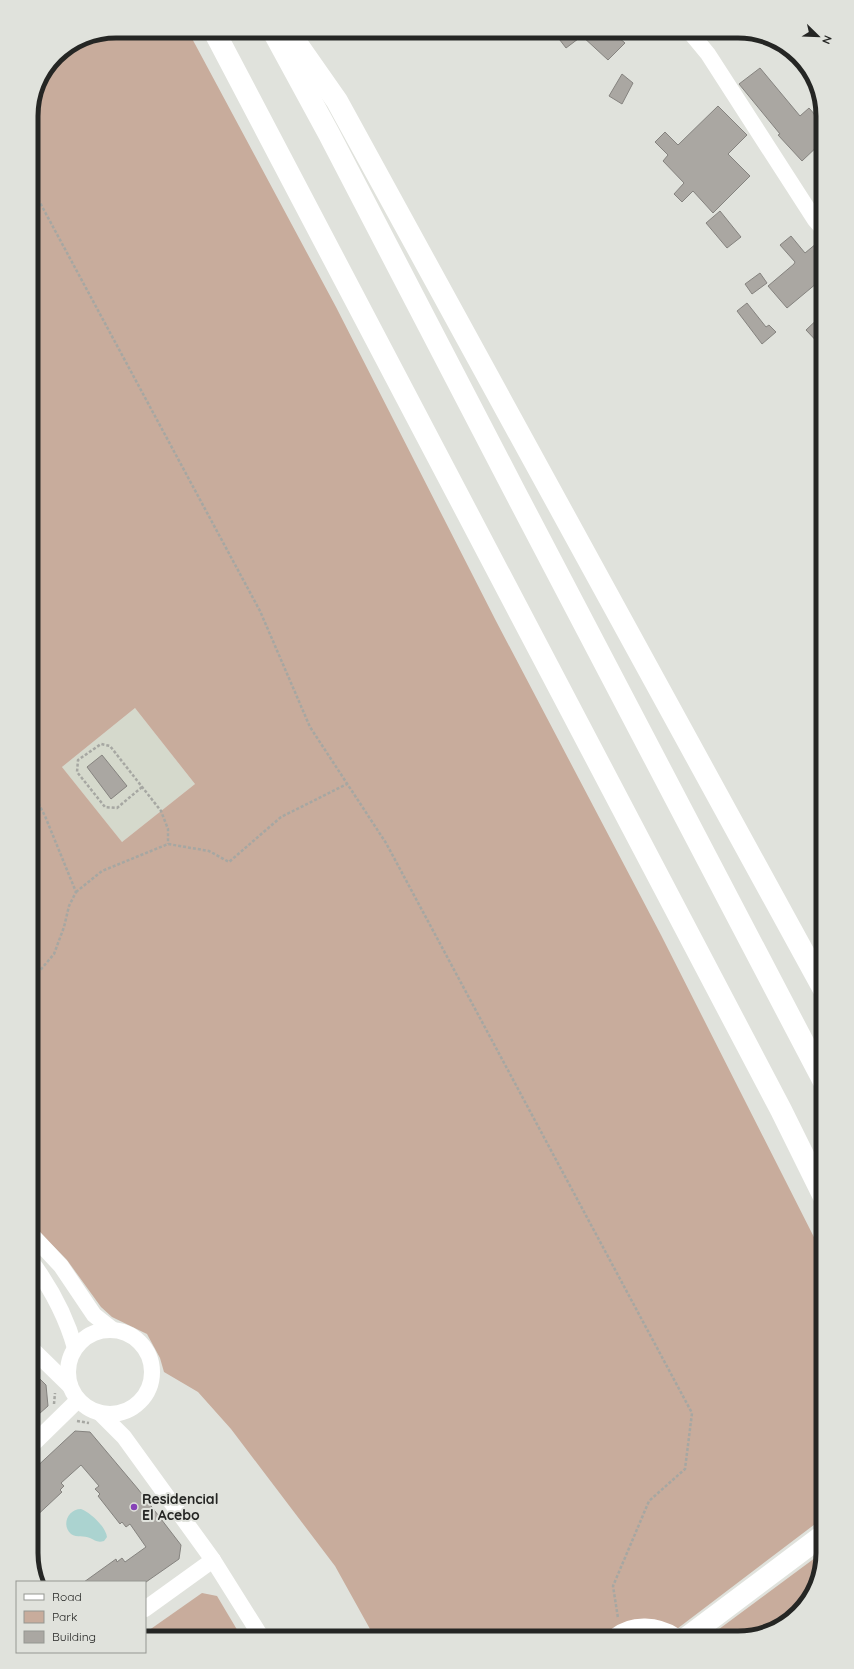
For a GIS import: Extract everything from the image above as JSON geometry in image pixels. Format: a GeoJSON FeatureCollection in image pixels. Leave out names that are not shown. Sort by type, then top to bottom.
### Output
{"type":"FeatureCollection","features":[{"type":"Feature","properties":{"kind":"highway"},"geometry":{"type":"LineString","coordinates":[[218,38],[781,1110],[816,1180]]}},
{"type":"Feature","properties":{"kind":"highway"},"geometry":{"type":"LineString","coordinates":[[277,38],[329,134],[816,1067]]}},
{"type":"Feature","properties":{"kind":"highway"},"geometry":{"type":"LineString","coordinates":[[293,38],[337,101],[816,975]]}},
{"type":"Feature","properties":{"kind":"main road"},"geometry":{"type":"LineString","coordinates":[[695,1631],[816,1540]]}},
{"type":"Feature","properties":{"kind":"main road"},"geometry":{"type":"LineString","coordinates":[[633,1631],[652,1629],[658,1631]]}},
{"type":"Feature","properties":{"kind":"street"},"geometry":{"type":"LineString","coordinates":[[695,38],[708,54],[816,221]]}},
{"type":"Feature","properties":{"kind":"street"},"geometry":{"type":"LineString","coordinates":[[38,1241],[61,1266],[94,1315],[113,1330]]}},
{"type":"Feature","properties":{"kind":"street"},"geometry":{"type":"LineString","coordinates":[[38,1270],[62,1309],[75,1348]]}},
{"type":"Feature","properties":{"kind":"street"},"geometry":{"type":"LineString","coordinates":[[38,1436],[68,1391],[70,1360],[75,1348],[82,1340],[92,1334],[113,1330],[124,1332],[143,1346],[149,1356],[152,1367],[151,1381],[146,1394],[136,1405],[125,1412],[95,1418]]}},
{"type":"Feature","properties":{"kind":"street"},"geometry":{"type":"LineString","coordinates":[[38,1356],[68,1391],[88,1408],[95,1418],[124,1437],[213,1560],[258,1631]]}},
{"type":"Feature","properties":{"kind":"street"},"geometry":{"type":"LineString","coordinates":[[146,1608],[213,1560]]}},
{"type":"Feature","properties":{"kind":"path"},"geometry":{"type":"LineString","coordinates":[[38,199],[260,611],[310,727],[386,843],[692,1413],[685,1469],[649,1501],[613,1586],[617,1631]]}},
{"type":"Feature","properties":{"kind":"path"},"geometry":{"type":"LineString","coordinates":[[142,787],[117,808],[105,807],[77,772],[78,760],[101,744],[110,746],[161,811],[168,829],[168,844]]}},
{"type":"Feature","properties":{"kind":"path"},"geometry":{"type":"LineString","coordinates":[[38,973],[54,954],[64,927],[69,906],[76,892],[102,871],[168,844],[209,851],[229,862],[281,817],[347,784]]}},
{"type":"Feature","properties":{"kind":"path"},"geometry":{"type":"LineString","coordinates":[[38,802],[76,892]]}},
{"type":"Feature","properties":{"kind":"path"},"geometry":{"type":"LineString","coordinates":[[53,1409],[68,1391]]}},
{"type":"Feature","properties":{"kind":"path"},"geometry":{"type":"LineString","coordinates":[[72,1420],[95,1418]]}},
{"type":"Feature","properties":{"kind":"shaded area"},"geometry":{"type":"Polygon","coordinates":[[[135,708],[195,784],[122,842],[62,767],[135,708]]]}},
{"type":"Feature","properties":{"kind":"green space"},"geometry":{"type":"Polygon","coordinates":[[[116,38],[192,38],[336,307],[496,621],[661,935],[816,1241],[816,1523],[674,1631],[371,1631],[335,1566],[231,1429],[198,1392],[164,1372],[160,1358],[147,1334],[112,1317],[101,1307],[67,1260],[38,1230],[38,111],[44,86],[54,68],[68,54],[81,46],[91,42],[116,38]],[[135,708],[62,767],[122,842],[195,784],[135,708]]]}},
{"type":"Feature","properties":{"kind":"green space"},"geometry":{"type":"Polygon","coordinates":[[[816,1558],[813,1573],[808,1588],[800,1601],[786,1615],[777,1621],[753,1630],[716,1631],[816,1558]]]}},
{"type":"Feature","properties":{"kind":"green space"},"geometry":{"type":"Polygon","coordinates":[[[202,1593],[217,1596],[238,1631],[148,1631],[202,1593]]]}},
{"type":"Feature","properties":{"kind":"water"},"geometry":{"type":"Polygon","coordinates":[[[81,1509],[93,1517],[104,1529],[107,1537],[104,1541],[102,1542],[88,1537],[73,1535],[68,1530],[66,1522],[67,1518],[76,1510],[81,1509]]]}},
{"type":"Feature","properties":{"kind":"building"},"geometry":{"type":"Polygon","coordinates":[[[558,38],[579,38],[566,48],[558,38]]]}},
{"type":"Feature","properties":{"kind":"building"},"geometry":{"type":"Polygon","coordinates":[[[584,38],[619,38],[625,43],[608,60],[584,38]]]}},
{"type":"Feature","properties":{"kind":"building"},"geometry":{"type":"Polygon","coordinates":[[[760,68],[800,116],[809,108],[816,116],[816,148],[802,161],[778,135],[780,134],[739,84],[760,68]]]}},
{"type":"Feature","properties":{"kind":"building"},"geometry":{"type":"Polygon","coordinates":[[[622,74],[633,83],[622,104],[609,96],[622,74]]]}},
{"type":"Feature","properties":{"kind":"building"},"geometry":{"type":"Polygon","coordinates":[[[718,106],[747,135],[728,154],[750,176],[713,213],[693,191],[682,202],[674,194],[684,183],[663,161],[668,155],[655,142],[665,132],[678,145],[718,106]]]}},
{"type":"Feature","properties":{"kind":"building"},"geometry":{"type":"Polygon","coordinates":[[[720,211],[741,237],[727,248],[706,223],[720,211]]]}},
{"type":"Feature","properties":{"kind":"building"},"geometry":{"type":"Polygon","coordinates":[[[791,236],[805,253],[816,244],[816,284],[787,308],[768,286],[795,262],[780,245],[791,236]]]}},
{"type":"Feature","properties":{"kind":"building"},"geometry":{"type":"Polygon","coordinates":[[[760,273],[767,283],[752,294],[745,284],[760,273]]]}},
{"type":"Feature","properties":{"kind":"building"},"geometry":{"type":"Polygon","coordinates":[[[747,303],[766,327],[769,325],[776,332],[762,344],[737,311],[747,303]]]}},
{"type":"Feature","properties":{"kind":"building"},"geometry":{"type":"Polygon","coordinates":[[[816,321],[816,341],[806,330],[816,321]]]}},
{"type":"Feature","properties":{"kind":"building"},"geometry":{"type":"Polygon","coordinates":[[[102,755],[127,786],[111,799],[87,767],[102,755]]]}},
{"type":"Feature","properties":{"kind":"building"},"geometry":{"type":"Polygon","coordinates":[[[38,1377],[46,1385],[48,1406],[38,1415],[38,1377]]]}},
{"type":"Feature","properties":{"kind":"building","name":"Residencial El Acebo"},"geometry":{"type":"Polygon","coordinates":[[[75,1431],[90,1432],[138,1489],[181,1545],[179,1559],[146,1582],[85,1581],[116,1559],[117,1562],[122,1558],[125,1562],[146,1547],[130,1524],[126,1527],[122,1522],[120,1524],[98,1496],[100,1494],[95,1489],[99,1486],[81,1465],[61,1483],[64,1486],[60,1490],[62,1492],[38,1514],[38,1465],[75,1431]]]}},
{"type":"Feature","properties":{"kind":"place","name":"Residencial El Acebo"},"geometry":{"type":"Point","coordinates":[134,1507]}}]}
